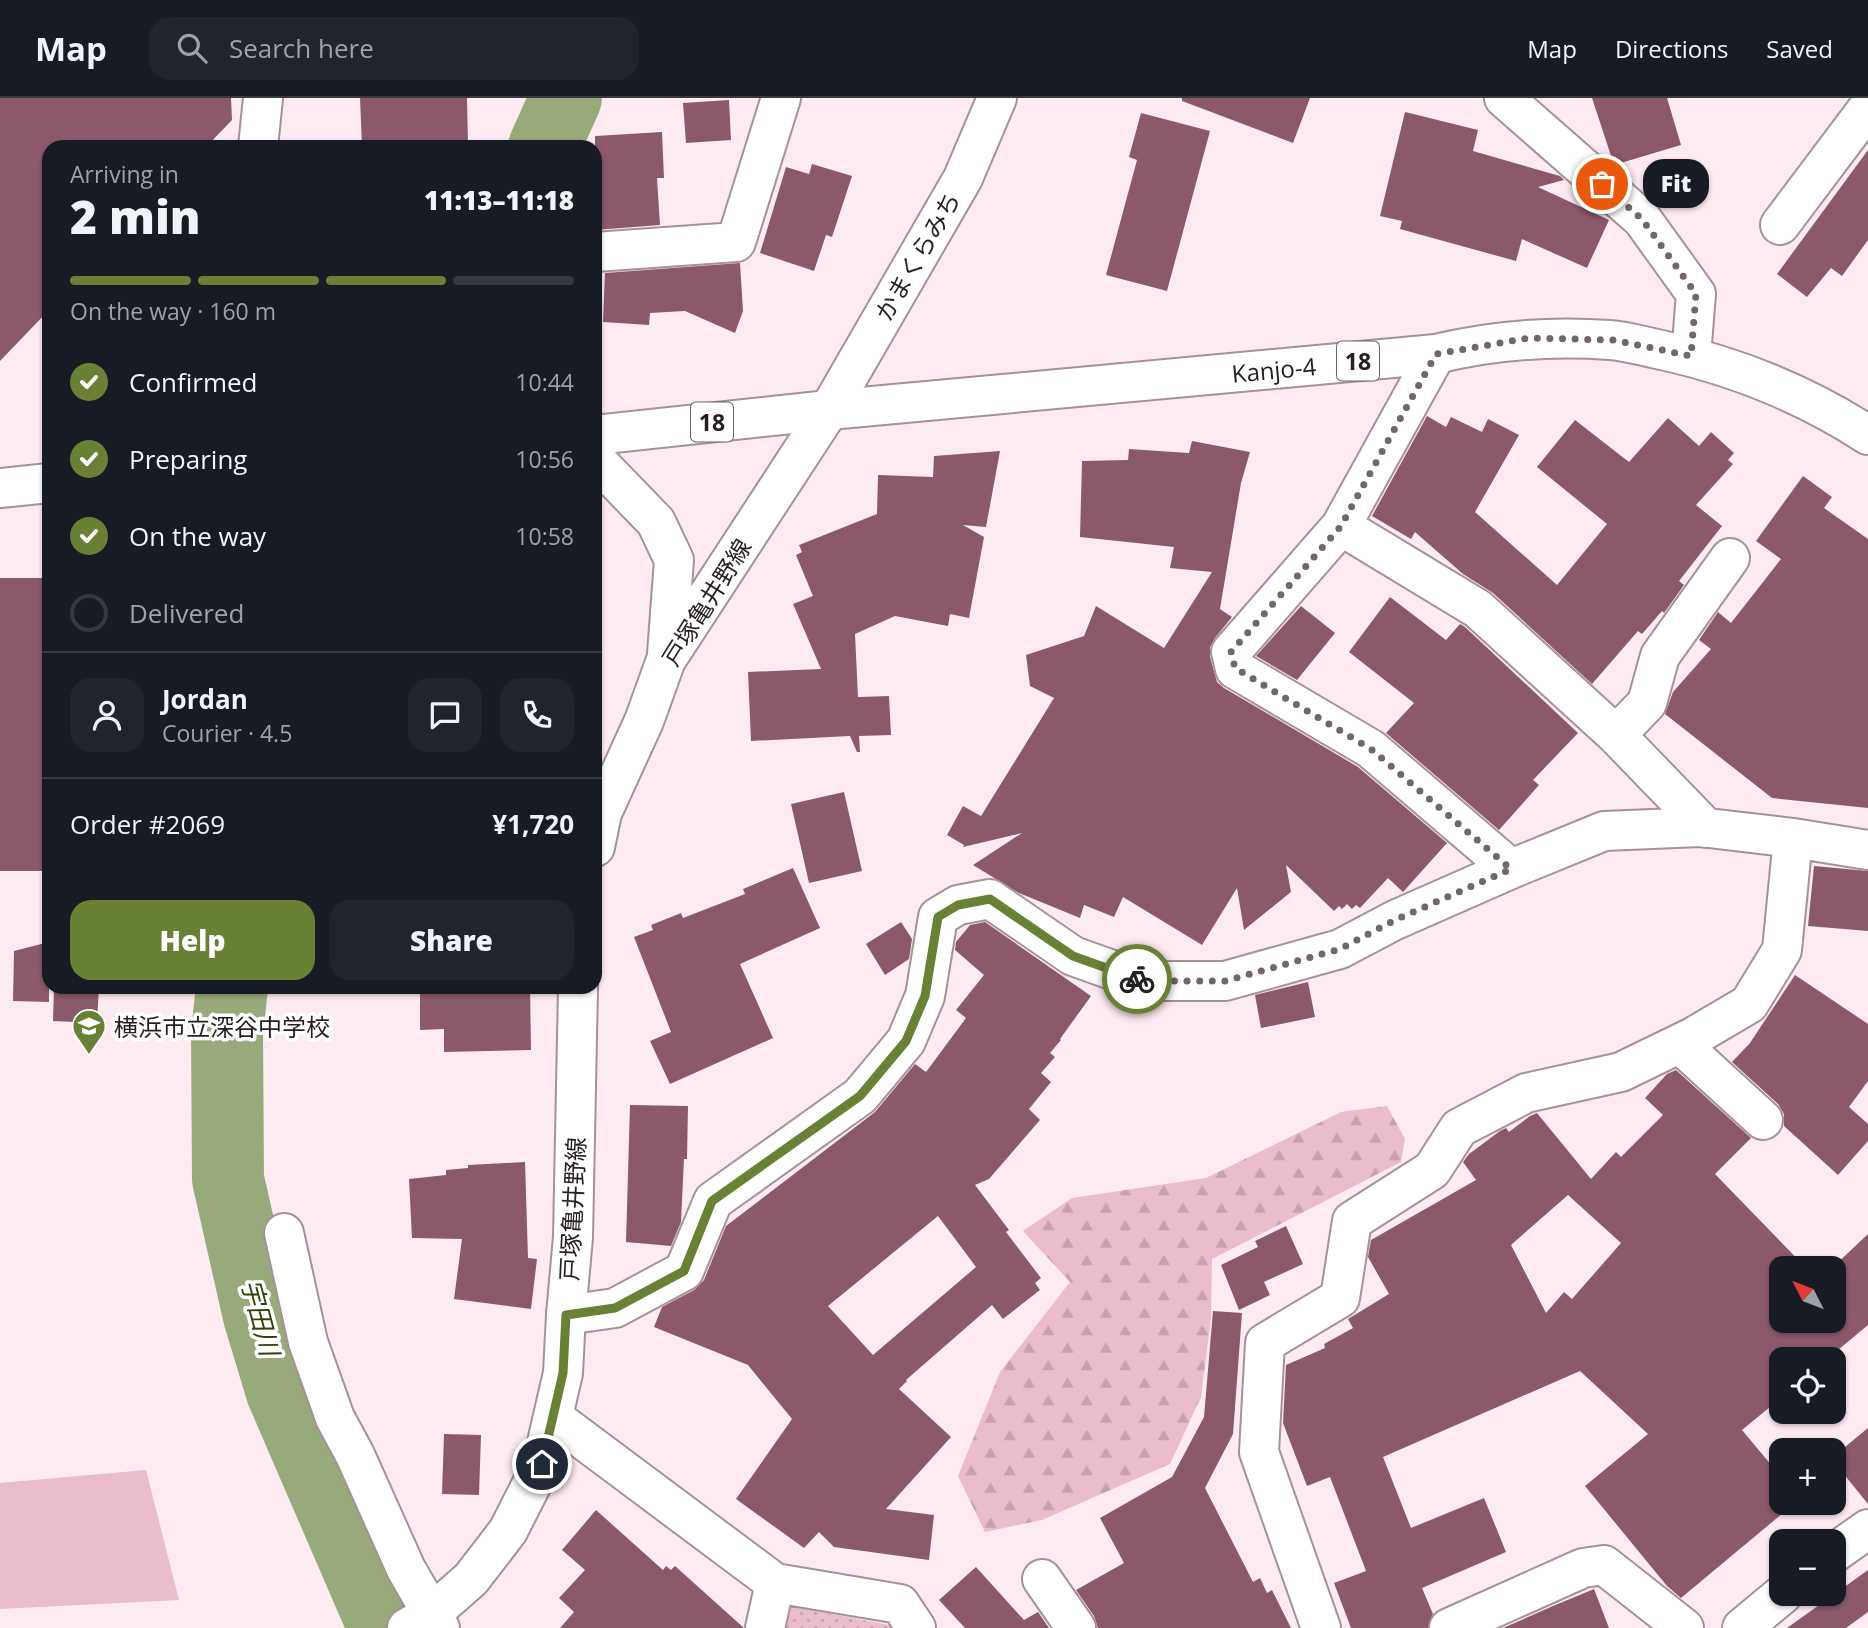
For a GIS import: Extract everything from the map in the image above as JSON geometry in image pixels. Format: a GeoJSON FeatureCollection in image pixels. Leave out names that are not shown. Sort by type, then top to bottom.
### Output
{"type":"FeatureCollection","features":[{"type":"Feature","properties":{"kind":"street"},"geometry":{"type":"LineString","coordinates":[[259,140],[263,98]]}},
{"type":"Feature","properties":{"kind":"street"},"geometry":{"type":"LineString","coordinates":[[602,252],[736,242],[781,98]]}},
{"type":"Feature","properties":{"kind":"street","name":"かまくらみち"},"geometry":{"type":"LineString","coordinates":[[829,410],[963,178],[997,98]]}},
{"type":"Feature","properties":{"kind":"street"},"geometry":{"type":"LineString","coordinates":[[1504,98],[1642,219],[1696,294],[1691,356]]}},
{"type":"Feature","properties":{"kind":"street"},"geometry":{"type":"LineString","coordinates":[[1780,225],[1868,108]]}},
{"type":"Feature","properties":{"kind":"street","name":"Kanjo-4"},"geometry":{"type":"LineString","coordinates":[[829,410],[1436,354],[1529,338],[1613,340],[1691,356],[1760,378],[1837,415],[1868,435]]}},
{"type":"Feature","properties":{"kind":"street"},"geometry":{"type":"LineString","coordinates":[[1436,354],[1341,526],[1231,652],[1235,668],[1371,749],[1511,869]]}},
{"type":"Feature","properties":{"kind":"street","name":"18"},"geometry":{"type":"LineString","coordinates":[[602,434],[829,410]]}},
{"type":"Feature","properties":{"kind":"street","name":"戸塚亀井野線"},"geometry":{"type":"LineString","coordinates":[[602,813],[644,721],[666,660],[829,410]]}},
{"type":"Feature","properties":{"kind":"street"},"geometry":{"type":"LineString","coordinates":[[602,465],[656,522],[674,560],[666,660]]}},
{"type":"Feature","properties":{"kind":"street"},"geometry":{"type":"LineString","coordinates":[[0,488],[42,485]]}},
{"type":"Feature","properties":{"kind":"street"},"geometry":{"type":"LineString","coordinates":[[1341,526],[1478,609],[1616,735],[1706,828]]}},
{"type":"Feature","properties":{"kind":"street"},"geometry":{"type":"LineString","coordinates":[[1616,735],[1647,703],[1660,656],[1730,558]]}},
{"type":"Feature","properties":{"kind":"street"},"geometry":{"type":"LineString","coordinates":[[566,1315],[615,1308],[684,1271],[712,1201],[860,1096],[906,1041],[925,996],[938,917],[958,905],[990,899],[1073,956],[1143,981],[1225,981],[1340,949],[1395,920],[1604,831],[1706,828],[1868,850]]}},
{"type":"Feature","properties":{"kind":"street"},"geometry":{"type":"LineString","coordinates":[[1321,1628],[1259,1452],[1265,1343],[1340,1298],[1352,1221],[1432,1170],[1459,1128],[1525,1093],[1621,1072],[1680,1044],[1749,1004],[1782,950],[1793,838]]}},
{"type":"Feature","properties":{"kind":"street","name":"戸塚亀井野線"},"geometry":{"type":"LineString","coordinates":[[426,1623],[471,1579],[508,1531],[542,1464],[554,1418],[563,1373],[573,1223],[578,994]]}},
{"type":"Feature","properties":{"kind":"street"},"geometry":{"type":"LineString","coordinates":[[1680,1044],[1763,1120]]}},
{"type":"Feature","properties":{"kind":"street"},"geometry":{"type":"LineString","coordinates":[[284,1233],[308,1342],[335,1418],[355,1454],[406,1569],[426,1623]]}},
{"type":"Feature","properties":{"kind":"street"},"geometry":{"type":"LineString","coordinates":[[554,1418],[775,1583],[901,1604],[916,1628]]}},
{"type":"Feature","properties":{"kind":"street"},"geometry":{"type":"LineString","coordinates":[[1846,1545],[1868,1530]]}},
{"type":"Feature","properties":{"kind":"street"},"geometry":{"type":"LineString","coordinates":[[1448,1628],[1583,1568],[1604,1564],[1684,1628]]}},
{"type":"Feature","properties":{"kind":"street"},"geometry":{"type":"LineString","coordinates":[[1042,1579],[1076,1628]]}},
{"type":"Feature","properties":{"kind":"street"},"geometry":{"type":"LineString","coordinates":[[765,1628],[775,1583]]}},
{"type":"Feature","properties":{"kind":"street"},"geometry":{"type":"LineString","coordinates":[[1742,1628],[1769,1606]]}},
{"type":"Feature","properties":{"kind":"green space"},"geometry":{"type":"Polygon","coordinates":[[[1387,1106],[1405,1139],[1401,1162],[1212,1259],[1211,1318],[1201,1397],[1170,1464],[1042,1520],[985,1532],[958,1476],[1000,1372],[1070,1282],[1023,1231],[1072,1198],[1206,1178],[1341,1112],[1387,1106]]]}},
{"type":"Feature","properties":{"kind":"green space"},"geometry":{"type":"Polygon","coordinates":[[[146,1470],[179,1600],[0,1609],[0,1483],[146,1470]]]}},
{"type":"Feature","properties":{"kind":"green space"},"geometry":{"type":"Polygon","coordinates":[[[784,1605],[895,1626],[896,1628],[780,1628],[784,1605]]]}},
{"type":"Feature","properties":{"kind":"building"},"geometry":{"type":"Polygon","coordinates":[[[0,98],[231,98],[232,120],[213,140],[42,140],[42,317],[0,361],[0,98]]]}},
{"type":"Feature","properties":{"kind":"building"},"geometry":{"type":"Polygon","coordinates":[[[360,98],[467,98],[468,140],[362,140],[360,98]]]}},
{"type":"Feature","properties":{"kind":"building"},"geometry":{"type":"Polygon","coordinates":[[[1182,98],[1310,98],[1293,143],[1182,101],[1182,98]]]}},
{"type":"Feature","properties":{"kind":"building"},"geometry":{"type":"Polygon","coordinates":[[[1592,98],[1667,98],[1681,145],[1614,165],[1592,98]]]}},
{"type":"Feature","properties":{"kind":"building"},"geometry":{"type":"Polygon","coordinates":[[[729,100],[731,140],[686,143],[683,103],[729,100]]]}},
{"type":"Feature","properties":{"kind":"building"},"geometry":{"type":"Polygon","coordinates":[[[1405,112],[1478,130],[1473,151],[1560,176],[1564,180],[1538,187],[1609,220],[1587,268],[1522,239],[1516,261],[1400,229],[1402,221],[1380,216],[1405,112]]]}},
{"type":"Feature","properties":{"kind":"building"},"geometry":{"type":"Polygon","coordinates":[[[1141,113],[1210,131],[1167,291],[1106,275],[1137,160],[1129,157],[1141,113]]]}},
{"type":"Feature","properties":{"kind":"building"},"geometry":{"type":"Polygon","coordinates":[[[662,132],[664,178],[657,178],[660,225],[602,229],[602,140],[595,140],[595,136],[662,132]]]}},
{"type":"Feature","properties":{"kind":"building"},"geometry":{"type":"Polygon","coordinates":[[[1868,150],[1868,240],[1842,276],[1831,268],[1807,297],[1777,274],[1868,150]]]}},
{"type":"Feature","properties":{"kind":"building"},"geometry":{"type":"Polygon","coordinates":[[[812,164],[852,176],[832,237],[826,235],[814,271],[760,253],[786,167],[809,174],[812,164]]]}},
{"type":"Feature","properties":{"kind":"building"},"geometry":{"type":"Polygon","coordinates":[[[740,263],[743,311],[735,333],[685,311],[650,313],[649,325],[603,322],[605,273],[740,263]]]}},
{"type":"Feature","properties":{"kind":"building"},"geometry":{"type":"Polygon","coordinates":[[[1427,416],[1446,427],[1451,417],[1482,432],[1488,419],[1519,435],[1475,512],[1557,585],[1607,524],[1537,467],[1575,420],[1629,462],[1668,418],[1699,446],[1711,432],[1734,453],[1728,460],[1733,464],[1696,505],[1722,526],[1679,581],[1684,585],[1664,613],[1662,611],[1642,634],[1638,631],[1592,684],[1493,593],[1463,574],[1415,532],[1411,539],[1372,516],[1427,416]]]}},
{"type":"Feature","properties":{"kind":"building"},"geometry":{"type":"Polygon","coordinates":[[[1192,441],[1250,452],[1241,483],[1220,609],[1232,617],[1210,647],[1217,682],[1358,767],[1447,843],[1403,892],[1388,878],[1360,908],[1356,905],[1352,909],[1347,904],[1334,911],[1286,865],[1291,892],[1244,930],[1237,888],[1202,945],[1123,897],[1114,917],[1084,905],[1080,918],[1019,893],[973,865],[1022,833],[963,847],[964,845],[947,835],[963,806],[981,816],[1054,698],[1030,686],[1026,655],[1084,636],[1096,606],[1164,648],[1212,572],[1170,568],[1174,547],[1080,537],[1082,461],[1128,460],[1129,449],[1189,453],[1192,441]]]}},
{"type":"Feature","properties":{"kind":"building"},"geometry":{"type":"Polygon","coordinates":[[[1000,451],[986,527],[963,525],[984,537],[969,618],[950,614],[948,626],[895,616],[855,634],[858,697],[889,696],[891,735],[859,736],[860,752],[857,752],[850,736],[751,741],[748,672],[821,669],[793,604],[813,596],[796,555],[802,552],[799,545],[877,514],[878,475],[933,477],[934,456],[1000,451]]]}},
{"type":"Feature","properties":{"kind":"building"},"geometry":{"type":"Polygon","coordinates":[[[1803,476],[1832,497],[1824,508],[1868,539],[1868,808],[1772,798],[1665,714],[1673,692],[1711,649],[1699,640],[1718,612],[1731,623],[1781,559],[1756,541],[1803,476]]]}},
{"type":"Feature","properties":{"kind":"building"},"geometry":{"type":"Polygon","coordinates":[[[0,578],[42,578],[42,871],[0,871],[0,578]]]}},
{"type":"Feature","properties":{"kind":"building"},"geometry":{"type":"Polygon","coordinates":[[[1390,597],[1446,640],[1460,624],[1465,627],[1578,733],[1533,780],[1539,785],[1499,830],[1386,733],[1414,703],[1349,652],[1390,597]]]}},
{"type":"Feature","properties":{"kind":"building"},"geometry":{"type":"Polygon","coordinates":[[[1301,606],[1335,633],[1297,680],[1256,656],[1301,606]]]}},
{"type":"Feature","properties":{"kind":"building"},"geometry":{"type":"Polygon","coordinates":[[[844,792],[862,871],[809,883],[791,804],[844,792]]]}},
{"type":"Feature","properties":{"kind":"building"},"geometry":{"type":"Polygon","coordinates":[[[1814,866],[1868,871],[1868,931],[1808,926],[1814,866]]]}},
{"type":"Feature","properties":{"kind":"building"},"geometry":{"type":"Polygon","coordinates":[[[793,868],[820,928],[740,964],[773,1038],[670,1084],[650,1041],[671,1032],[634,937],[653,930],[651,925],[681,913],[683,918],[745,894],[743,889],[793,868]]]}},
{"type":"Feature","properties":{"kind":"building"},"geometry":{"type":"Polygon","coordinates":[[[901,922],[912,939],[909,959],[885,975],[866,944],[901,922]]]}},
{"type":"Feature","properties":{"kind":"building"},"geometry":{"type":"Polygon","coordinates":[[[985,922],[1091,996],[1050,1053],[1055,1057],[1041,1073],[1051,1082],[1029,1109],[1040,1120],[989,1179],[975,1185],[1041,1278],[1035,1283],[1040,1290],[1003,1319],[992,1305],[899,1389],[951,1437],[886,1509],[934,1515],[929,1560],[834,1547],[819,1532],[804,1548],[736,1499],[792,1419],[748,1365],[654,1327],[662,1307],[694,1290],[704,1280],[726,1226],[875,1112],[915,1064],[926,1072],[966,1018],[956,1010],[984,975],[955,950],[956,942],[970,925],[985,922]],[[938,1216],[828,1306],[873,1355],[976,1267],[938,1216]]]}},
{"type":"Feature","properties":{"kind":"building"},"geometry":{"type":"Polygon","coordinates":[[[42,944],[42,994],[49,994],[49,1002],[13,1001],[14,951],[42,944]]]}},
{"type":"Feature","properties":{"kind":"building"},"geometry":{"type":"Polygon","coordinates":[[[1795,975],[1868,1024],[1868,1081],[1849,1107],[1868,1124],[1868,1141],[1838,1175],[1784,1126],[1784,1114],[1778,1104],[1732,1062],[1750,1043],[1795,975]]]}},
{"type":"Feature","properties":{"kind":"building"},"geometry":{"type":"Polygon","coordinates":[[[1308,982],[1315,1017],[1261,1028],[1255,995],[1308,982]]]}},
{"type":"Feature","properties":{"kind":"building"},"geometry":{"type":"Polygon","coordinates":[[[54,994],[99,994],[97,1023],[53,1021],[54,994]]]}},
{"type":"Feature","properties":{"kind":"building"},"geometry":{"type":"Polygon","coordinates":[[[420,994],[530,994],[531,1050],[444,1052],[444,1029],[420,1030],[420,994]]]}},
{"type":"Feature","properties":{"kind":"building"},"geometry":{"type":"Polygon","coordinates":[[[1676,1070],[1751,1138],[1715,1174],[1794,1256],[1769,1256],[1769,1334],[1846,1334],[1845,1256],[1868,1234],[1868,1325],[1842,1347],[1769,1347],[1769,1408],[1742,1430],[1769,1462],[1769,1515],[1781,1515],[1681,1598],[1667,1586],[1585,1486],[1648,1434],[1580,1371],[1383,1457],[1411,1528],[1484,1498],[1506,1552],[1422,1588],[1433,1614],[1428,1628],[1351,1628],[1334,1583],[1366,1571],[1330,1477],[1307,1486],[1283,1423],[1286,1365],[1325,1348],[1324,1344],[1353,1328],[1348,1319],[1389,1294],[1368,1257],[1371,1240],[1476,1180],[1463,1162],[1469,1154],[1500,1131],[1506,1128],[1509,1132],[1537,1113],[1591,1179],[1616,1152],[1621,1157],[1663,1115],[1645,1098],[1667,1074],[1676,1070]],[[1568,1195],[1511,1245],[1546,1313],[1564,1292],[1572,1299],[1621,1243],[1568,1195]]]}},
{"type":"Feature","properties":{"kind":"building"},"geometry":{"type":"Polygon","coordinates":[[[630,1105],[688,1106],[687,1159],[684,1159],[681,1222],[671,1246],[626,1242],[630,1105]]]}},
{"type":"Feature","properties":{"kind":"building"},"geometry":{"type":"Polygon","coordinates":[[[525,1162],[528,1258],[537,1259],[531,1309],[454,1299],[462,1239],[412,1238],[409,1179],[446,1175],[446,1170],[468,1168],[468,1165],[525,1162]]]}},
{"type":"Feature","properties":{"kind":"building"},"geometry":{"type":"Polygon","coordinates":[[[1286,1226],[1303,1264],[1264,1282],[1270,1295],[1239,1310],[1221,1265],[1258,1247],[1255,1241],[1286,1226]]]}},
{"type":"Feature","properties":{"kind":"building"},"geometry":{"type":"Polygon","coordinates":[[[1213,1311],[1242,1313],[1233,1434],[1205,1488],[1253,1582],[1260,1578],[1267,1593],[1272,1590],[1291,1628],[1098,1628],[1094,1616],[1076,1590],[1124,1563],[1100,1518],[1172,1477],[1204,1417],[1213,1311]]]}},
{"type":"Feature","properties":{"kind":"building"},"geometry":{"type":"Polygon","coordinates":[[[1868,1428],[1868,1504],[1846,1477],[1846,1446],[1868,1428]]]}},
{"type":"Feature","properties":{"kind":"building"},"geometry":{"type":"Polygon","coordinates":[[[444,1434],[481,1435],[479,1495],[442,1494],[444,1434]]]}},
{"type":"Feature","properties":{"kind":"building"},"geometry":{"type":"Polygon","coordinates":[[[596,1510],[663,1570],[666,1566],[671,1570],[675,1566],[744,1628],[560,1628],[574,1612],[559,1598],[585,1570],[562,1550],[596,1510]]]}},
{"type":"Feature","properties":{"kind":"building"},"geometry":{"type":"Polygon","coordinates":[[[976,1567],[1024,1620],[1038,1612],[1049,1628],[965,1628],[939,1600],[976,1567]]]}},
{"type":"Feature","properties":{"kind":"building"},"geometry":{"type":"Polygon","coordinates":[[[1868,1570],[1868,1612],[1846,1628],[1787,1628],[1818,1606],[1846,1606],[1846,1586],[1868,1570]]]}},
{"type":"Feature","properties":{"kind":"building"},"geometry":{"type":"Polygon","coordinates":[[[1594,1589],[1609,1628],[1503,1628],[1553,1606],[1594,1589]]]}},
{"type":"Feature","properties":{"kind":"waterway","name":"宇田川"},"geometry":{"type":"LineString","coordinates":[[547,140],[566,98]]}},
{"type":"Feature","properties":{"kind":"waterway","name":"宇田川"},"geometry":{"type":"LineString","coordinates":[[231,994],[227,1033],[228,1179],[259,1316],[282,1392],[384,1628]]}},
{"type":"Feature","properties":{"kind":"way so far"},"geometry":{"type":"LineString","coordinates":[[1137,979],[1225,981],[1340,949],[1395,920],[1511,869],[1371,749],[1235,668],[1231,652],[1341,526],[1436,354],[1529,338],[1613,340],[1691,356],[1696,294],[1642,219],[1602,184]]}},
{"type":"Feature","properties":{"kind":"place","name":"Fit"},"geometry":{"type":"Point","coordinates":[1602,184]}},
{"type":"Feature","properties":{"kind":"place","name":"横浜市立深谷中学校"},"geometry":{"type":"Point","coordinates":[89,1056]}},
{"type":"Feature","properties":{"kind":"route"},"geometry":{"type":"LineString","coordinates":[[542,1464],[563,1373],[566,1315],[615,1308],[684,1271],[712,1201],[860,1096],[906,1041],[925,996],[938,917],[958,905],[990,899],[1073,956],[1137,979]]}}]}
